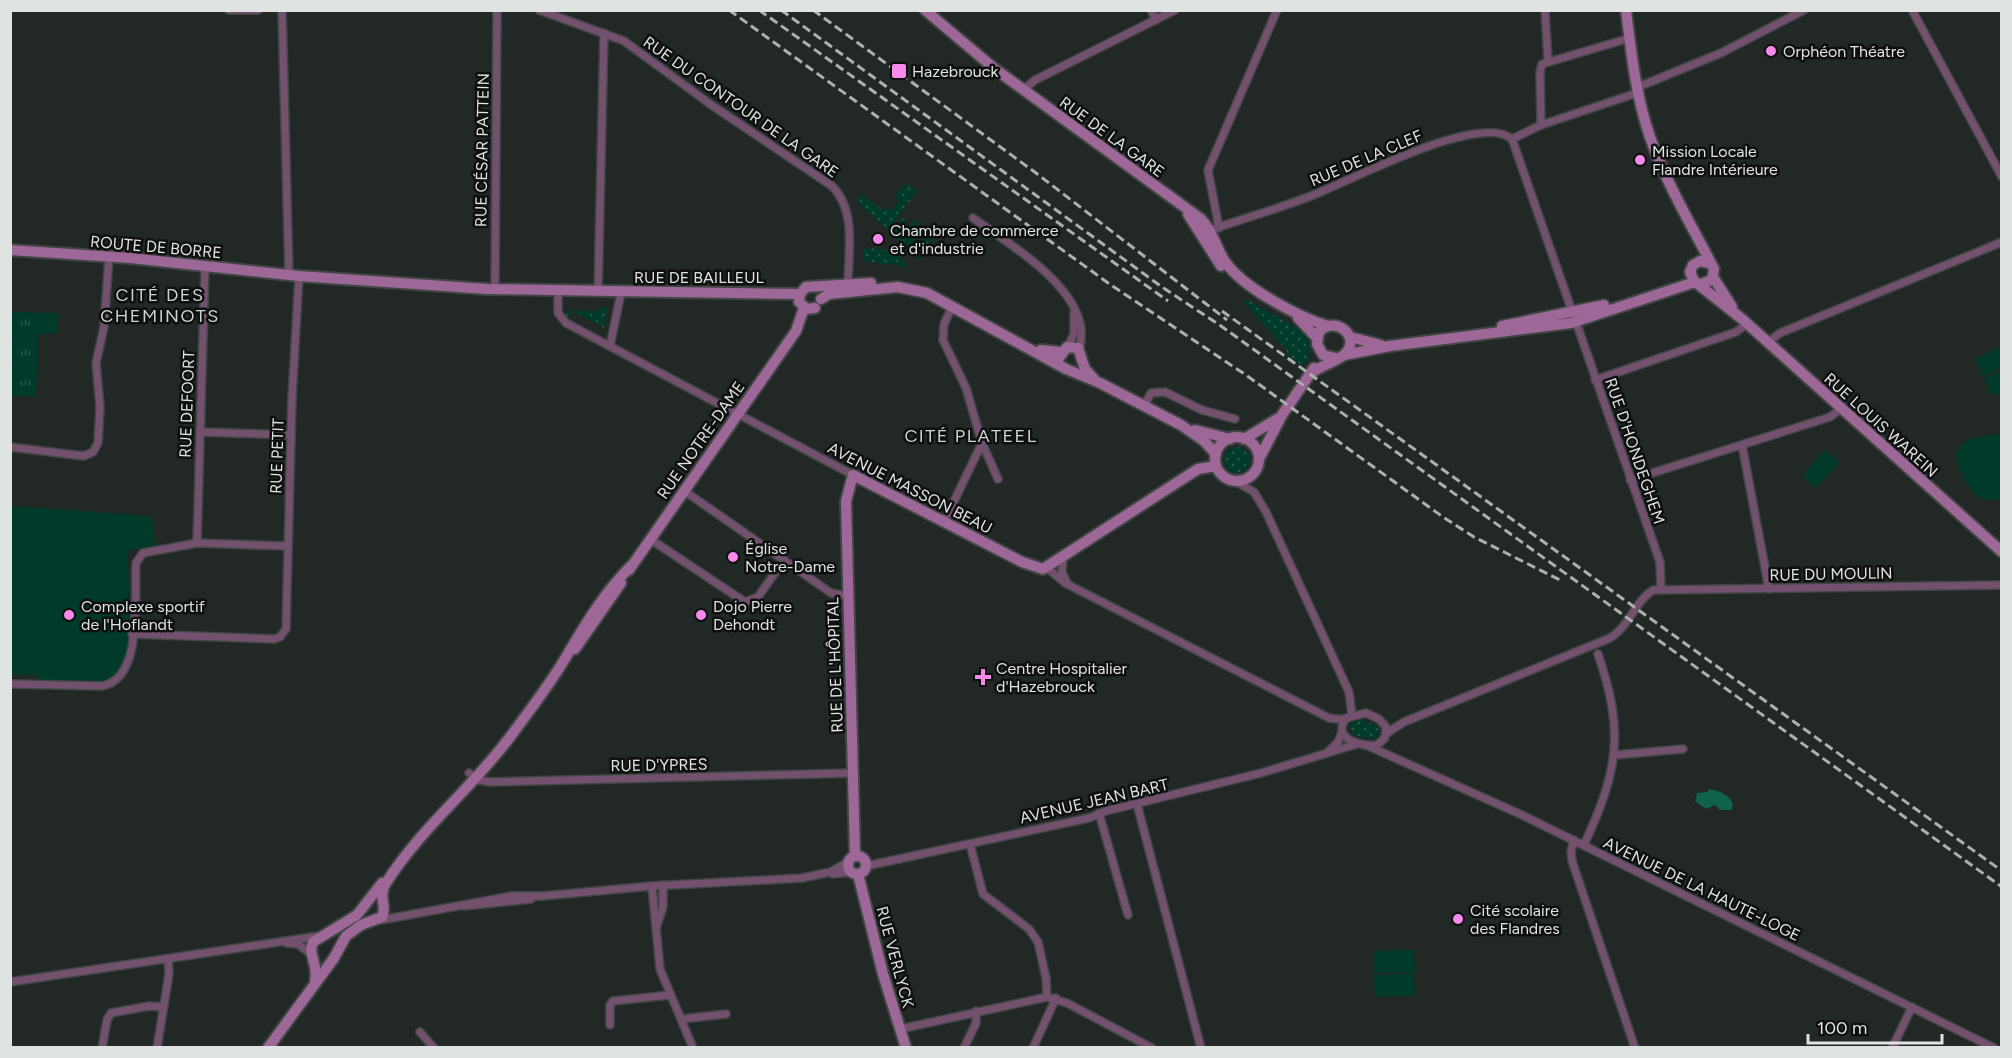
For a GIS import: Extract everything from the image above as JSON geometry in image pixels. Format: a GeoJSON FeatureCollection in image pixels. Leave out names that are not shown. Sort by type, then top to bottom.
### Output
{"type":"FeatureCollection","features":[{"type":"Feature","properties":{"kind":"main road","name":"RUE DE LA GARE"},"geometry":{"type":"LineString","coordinates":[[925,10],[1023,90],[1201,219],[1210,230]]}},
{"type":"Feature","properties":{"kind":"main road"},"geometry":{"type":"LineString","coordinates":[[1319,350],[1326,357],[1340,357],[1390,345],[1575,318],[1698,283],[1708,283],[1713,277],[1713,268],[1692,231],[1651,140],[1639,90],[1626,10]]}},
{"type":"Feature","properties":{"kind":"main road"},"geometry":{"type":"LineString","coordinates":[[1210,230],[1224,260],[1245,282],[1328,326],[1341,327],[1350,337],[1390,345]]}},
{"type":"Feature","properties":{"kind":"main road"},"geometry":{"type":"LineString","coordinates":[[1210,230],[1221,267],[1234,281],[1299,318],[1317,338],[1319,350],[1313,372],[1282,416],[1251,476],[1235,481],[1224,477],[1216,466],[1216,454],[1222,444],[1230,439]]}},
{"type":"Feature","properties":{"kind":"main road"},"geometry":{"type":"LineString","coordinates":[[1692,231],[1692,267],[1698,283]]}},
{"type":"Feature","properties":{"kind":"main road","name":"ROUTE DE BORRE"},"geometry":{"type":"LineString","coordinates":[[10,250],[109,256],[294,276]]}},
{"type":"Feature","properties":{"kind":"main road"},"geometry":{"type":"LineString","coordinates":[[1575,318],[1673,281],[1702,261],[1709,263]]}},
{"type":"Feature","properties":{"kind":"main road"},"geometry":{"type":"LineString","coordinates":[[294,276],[495,290]]}},
{"type":"Feature","properties":{"kind":"main road","name":"RUE LOUIS WAREIN"},"geometry":{"type":"LineString","coordinates":[[1713,277],[1744,322]]}},
{"type":"Feature","properties":{"kind":"main road"},"geometry":{"type":"LineString","coordinates":[[1100,383],[1088,373],[1082,356],[1064,349],[1044,351],[922,285],[903,283],[812,287],[805,288],[800,294],[799,302],[814,305],[834,294],[902,288],[924,292],[1065,367],[1181,425],[1201,438],[1216,454]]}},
{"type":"Feature","properties":{"kind":"main road","name":"RUE LOUIS WAREIN"},"geometry":{"type":"LineString","coordinates":[[1698,283],[2001,552]]}},
{"type":"Feature","properties":{"kind":"main road"},"geometry":{"type":"LineString","coordinates":[[812,287],[819,291],[814,305]]}},
{"type":"Feature","properties":{"kind":"main road","name":"RUE DE BAILLEUL"},"geometry":{"type":"LineString","coordinates":[[495,290],[800,294]]}},
{"type":"Feature","properties":{"kind":"main road","name":"RUE NOTRE-DAME"},"geometry":{"type":"LineString","coordinates":[[323,935],[349,922],[367,903],[426,821],[523,719],[588,632],[683,490],[814,305]]}},
{"type":"Feature","properties":{"kind":"main road"},"geometry":{"type":"LineString","coordinates":[[1317,338],[1321,330],[1328,326]]}},
{"type":"Feature","properties":{"kind":"main road"},"geometry":{"type":"LineString","coordinates":[[1313,372],[1340,357],[1349,347],[1350,337]]}},
{"type":"Feature","properties":{"kind":"main road"},"geometry":{"type":"LineString","coordinates":[[1064,349],[1065,367]]}},
{"type":"Feature","properties":{"kind":"main road"},"geometry":{"type":"LineString","coordinates":[[1065,367],[1078,368],[1082,356]]}},
{"type":"Feature","properties":{"kind":"main road"},"geometry":{"type":"LineString","coordinates":[[1181,425],[1213,436],[1244,439],[1282,416]]}},
{"type":"Feature","properties":{"kind":"main road"},"geometry":{"type":"LineString","coordinates":[[1244,439],[1254,446],[1259,460]]}},
{"type":"Feature","properties":{"kind":"main road"},"geometry":{"type":"LineString","coordinates":[[1047,568],[1196,471],[1208,466],[1216,466]]}},
{"type":"Feature","properties":{"kind":"main road","name":"AVENUE MASSON BEAU"},"geometry":{"type":"LineString","coordinates":[[853,475],[1027,564],[1036,568],[1047,568]]}},
{"type":"Feature","properties":{"kind":"main road","name":"RUE DE L'HÔPITAL"},"geometry":{"type":"LineString","coordinates":[[853,475],[846,494],[856,866]]}},
{"type":"Feature","properties":{"kind":"main road","name":"RUE NOTRE-DAME"},"geometry":{"type":"LineString","coordinates":[[268,1047],[349,933],[382,916],[382,892],[395,870],[471,775]]}},
{"type":"Feature","properties":{"kind":"main road","name":"RUE VERLYCK"},"geometry":{"type":"LineString","coordinates":[[856,866],[906,1047]]}},
{"type":"Feature","properties":{"kind":"main road"},"geometry":{"type":"LineString","coordinates":[[367,903],[373,900],[383,906]]}},
{"type":"Feature","properties":{"kind":"main road"},"geometry":{"type":"LineString","coordinates":[[315,981],[317,969],[312,944],[323,935]]}},
{"type":"Feature","properties":{"kind":"main road"},"geometry":{"type":"LineString","coordinates":[[313,956],[322,963],[331,961]]}},
{"type":"Feature","properties":{"kind":"street"},"geometry":{"type":"LineString","coordinates":[[229,10],[258,10]]}},
{"type":"Feature","properties":{"kind":"street","name":"RUE PETIT"},"geometry":{"type":"LineString","coordinates":[[132,634],[270,639],[282,635],[287,626],[294,276],[282,10]]}},
{"type":"Feature","properties":{"kind":"street","name":"RUE CÉSAR PATTEIN"},"geometry":{"type":"LineString","coordinates":[[495,290],[497,10]]}},
{"type":"Feature","properties":{"kind":"street","name":"RUE DU CONTOUR DE LA GARE"},"geometry":{"type":"LineString","coordinates":[[539,10],[624,41],[700,97],[836,190],[848,213],[848,285]]}},
{"type":"Feature","properties":{"kind":"street"},"geometry":{"type":"LineString","coordinates":[[1150,10],[1156,21]]}},
{"type":"Feature","properties":{"kind":"street"},"geometry":{"type":"LineString","coordinates":[[1023,90],[1035,80],[1175,10]]}},
{"type":"Feature","properties":{"kind":"street"},"geometry":{"type":"LineString","coordinates":[[1210,230],[1208,177],[1211,163],[1277,10]]}},
{"type":"Feature","properties":{"kind":"street"},"geometry":{"type":"LineString","coordinates":[[1545,10],[1548,61]]}},
{"type":"Feature","properties":{"kind":"street"},"geometry":{"type":"LineString","coordinates":[[1512,139],[1541,125],[1639,90],[1778,26],[1804,10]]}},
{"type":"Feature","properties":{"kind":"street"},"geometry":{"type":"LineString","coordinates":[[1912,10],[2001,177]]}},
{"type":"Feature","properties":{"kind":"street"},"geometry":{"type":"LineString","coordinates":[[598,292],[604,33]]}},
{"type":"Feature","properties":{"kind":"street"},"geometry":{"type":"LineString","coordinates":[[1541,125],[1540,70],[1542,64],[1630,38]]}},
{"type":"Feature","properties":{"kind":"street","name":"RUE DE LA CLEF"},"geometry":{"type":"LineString","coordinates":[[1210,230],[1313,195],[1357,178],[1408,152],[1438,142],[1474,135],[1504,134],[1512,139]]}},
{"type":"Feature","properties":{"kind":"street","name":"RUE D'HONDEGHEM"},"geometry":{"type":"LineString","coordinates":[[1512,139],[1661,567],[1661,589]]}},
{"type":"Feature","properties":{"kind":"street"},"geometry":{"type":"LineString","coordinates":[[974,218],[1041,268],[1065,294],[1081,327],[1082,356]]}},
{"type":"Feature","properties":{"kind":"street"},"geometry":{"type":"LineString","coordinates":[[1767,343],[1780,333],[2001,242]]}},
{"type":"Feature","properties":{"kind":"street"},"geometry":{"type":"LineString","coordinates":[[10,447],[84,456],[92,454],[97,448],[100,407],[96,363],[104,327],[109,256]]}},
{"type":"Feature","properties":{"kind":"street","name":"RUE DEFOORT"},"geometry":{"type":"LineString","coordinates":[[197,543],[205,266]]}},
{"type":"Feature","properties":{"kind":"street","name":"AVENUE MASSON BEAU"},"geometry":{"type":"LineString","coordinates":[[558,291],[557,311],[562,320],[853,475]]}},
{"type":"Feature","properties":{"kind":"street"},"geometry":{"type":"LineString","coordinates":[[610,346],[621,293]]}},
{"type":"Feature","properties":{"kind":"street"},"geometry":{"type":"LineString","coordinates":[[952,307],[944,324],[942,336],[966,388],[982,443],[998,479]]}},
{"type":"Feature","properties":{"kind":"street"},"geometry":{"type":"LineString","coordinates":[[1064,349],[1075,330],[1074,311]]}},
{"type":"Feature","properties":{"kind":"street"},"geometry":{"type":"LineString","coordinates":[[1595,380],[1736,332],[1744,322]]}},
{"type":"Feature","properties":{"kind":"street"},"geometry":{"type":"LineString","coordinates":[[1144,406],[1151,393],[1161,392],[1203,410],[1235,419]]}},
{"type":"Feature","properties":{"kind":"street"},"geometry":{"type":"LineString","coordinates":[[1630,480],[1830,417],[1841,409]]}},
{"type":"Feature","properties":{"kind":"street"},"geometry":{"type":"LineString","coordinates":[[200,432],[291,435]]}},
{"type":"Feature","properties":{"kind":"street"},"geometry":{"type":"LineString","coordinates":[[944,522],[982,443]]}},
{"type":"Feature","properties":{"kind":"street"},"geometry":{"type":"LineString","coordinates":[[1742,445],[1769,589]]}},
{"type":"Feature","properties":{"kind":"street"},"geometry":{"type":"LineString","coordinates":[[1235,481],[1254,492],[1266,512],[1349,692],[1352,715]]}},
{"type":"Feature","properties":{"kind":"street"},"geometry":{"type":"LineString","coordinates":[[683,490],[831,592],[848,596]]}},
{"type":"Feature","properties":{"kind":"street"},"geometry":{"type":"LineString","coordinates":[[650,539],[745,602],[758,597],[784,560]]}},
{"type":"Feature","properties":{"kind":"street"},"geometry":{"type":"LineString","coordinates":[[10,684],[98,687],[111,684],[122,676],[129,665],[136,566],[140,556],[197,543],[288,546]]}},
{"type":"Feature","properties":{"kind":"street"},"geometry":{"type":"LineString","coordinates":[[1063,558],[1063,575],[1069,585]]}},
{"type":"Feature","properties":{"kind":"street","name":"AVENUE MASSON BEAU"},"geometry":{"type":"LineString","coordinates":[[1047,568],[1069,585],[1329,718],[1345,720]]}},
{"type":"Feature","properties":{"kind":"street","name":"RUE DU MOULIN"},"geometry":{"type":"LineString","coordinates":[[1661,589],[2001,585]]}},
{"type":"Feature","properties":{"kind":"street"},"geometry":{"type":"LineString","coordinates":[[1342,732],[1349,740],[1362,745],[1377,745],[1404,722],[1610,638],[1621,630],[1648,593],[1661,589]]}},
{"type":"Feature","properties":{"kind":"street"},"geometry":{"type":"LineString","coordinates":[[1584,845],[1605,798],[1615,755],[1610,692],[1598,654]]}},
{"type":"Feature","properties":{"kind":"street"},"geometry":{"type":"LineString","coordinates":[[1327,753],[1338,742],[1345,720],[1352,715],[1366,713],[1379,719],[1404,722]]}},
{"type":"Feature","properties":{"kind":"street"},"geometry":{"type":"LineString","coordinates":[[1379,719],[1385,725],[1385,736]]}},
{"type":"Feature","properties":{"kind":"street","name":"AVENUE DE LA HAUTE-LOGE"},"geometry":{"type":"LineString","coordinates":[[1385,736],[1387,747],[1397,757]]}},
{"type":"Feature","properties":{"kind":"street","name":"AVENUE DE LA HAUTE-LOGE"},"geometry":{"type":"LineString","coordinates":[[1362,745],[1397,757],[1574,840],[1994,1047]]}},
{"type":"Feature","properties":{"kind":"street","name":"AVENUE JEAN BART"},"geometry":{"type":"LineString","coordinates":[[375,920],[512,896],[542,897],[663,885],[794,878],[821,874],[1089,818],[1099,813],[1245,778],[1327,753],[1362,745]]}},
{"type":"Feature","properties":{"kind":"street"},"geometry":{"type":"LineString","coordinates":[[1615,755],[1683,749]]}},
{"type":"Feature","properties":{"kind":"street","name":"RUE D'YPRES"},"geometry":{"type":"LineString","coordinates":[[471,775],[491,782],[853,773]]}},
{"type":"Feature","properties":{"kind":"street"},"geometry":{"type":"LineString","coordinates":[[1137,804],[1201,1047]]}},
{"type":"Feature","properties":{"kind":"street"},"geometry":{"type":"LineString","coordinates":[[1099,813],[1128,915]]}},
{"type":"Feature","properties":{"kind":"street"},"geometry":{"type":"LineString","coordinates":[[1574,840],[1571,854],[1635,1047]]}},
{"type":"Feature","properties":{"kind":"street"},"geometry":{"type":"LineString","coordinates":[[970,844],[982,894],[1029,929],[1038,942],[1046,978],[1047,997]]}},
{"type":"Feature","properties":{"kind":"street"},"geometry":{"type":"LineString","coordinates":[[655,930],[663,907],[663,885]]}},
{"type":"Feature","properties":{"kind":"street"},"geometry":{"type":"LineString","coordinates":[[652,886],[660,969],[693,1047]]}},
{"type":"Feature","properties":{"kind":"street"},"geometry":{"type":"LineString","coordinates":[[383,906],[396,916]]}},
{"type":"Feature","properties":{"kind":"street"},"geometry":{"type":"LineString","coordinates":[[10,982],[323,935]]}},
{"type":"Feature","properties":{"kind":"street"},"geometry":{"type":"LineString","coordinates":[[281,942],[298,944],[313,956]]}},
{"type":"Feature","properties":{"kind":"street"},"geometry":{"type":"LineString","coordinates":[[157,1047],[169,974],[168,959]]}},
{"type":"Feature","properties":{"kind":"street"},"geometry":{"type":"LineString","coordinates":[[610,1024],[610,1005],[613,1000],[670,995]]}},
{"type":"Feature","properties":{"kind":"street"},"geometry":{"type":"LineString","coordinates":[[900,1029],[1047,997],[1056,998],[1152,1047]]}},
{"type":"Feature","properties":{"kind":"street"},"geometry":{"type":"LineString","coordinates":[[1033,1047],[1056,998]]}},
{"type":"Feature","properties":{"kind":"street"},"geometry":{"type":"LineString","coordinates":[[102,1047],[106,1020],[111,1013],[149,1006],[164,1006]]}},
{"type":"Feature","properties":{"kind":"street"},"geometry":{"type":"LineString","coordinates":[[1892,1047],[1912,1007]]}},
{"type":"Feature","properties":{"kind":"street"},"geometry":{"type":"LineString","coordinates":[[964,1047],[976,1023],[976,1011]]}},
{"type":"Feature","properties":{"kind":"street"},"geometry":{"type":"LineString","coordinates":[[682,1019],[726,1014]]}},
{"type":"Feature","properties":{"kind":"street"},"geometry":{"type":"LineString","coordinates":[[420,1032],[434,1047]]}},
{"type":"Feature","properties":{"kind":"green space"},"geometry":{"type":"Polygon","coordinates":[[[905,183],[917,191],[894,222],[898,225],[903,218],[907,221],[902,228],[906,231],[914,220],[919,223],[916,227],[919,230],[915,237],[922,243],[927,236],[933,240],[920,260],[856,201],[861,194],[884,211],[886,208],[891,211],[899,201],[894,197],[905,183]]]}},
{"type":"Feature","properties":{"kind":"green space"},"geometry":{"type":"Polygon","coordinates":[[[864,248],[891,250],[909,267],[863,261],[864,248]]]}},
{"type":"Feature","properties":{"kind":"green space"},"geometry":{"type":"Polygon","coordinates":[[[1248,300],[1304,332],[1311,349],[1309,358],[1303,366],[1287,355],[1287,351],[1242,301],[1248,300]]]}},
{"type":"Feature","properties":{"kind":"green space"},"geometry":{"type":"Polygon","coordinates":[[[599,307],[608,307],[604,328],[574,312],[567,316],[565,314],[568,311],[598,311],[599,307]]]}},
{"type":"Feature","properties":{"kind":"green space"},"geometry":{"type":"Polygon","coordinates":[[[11,312],[57,313],[57,333],[38,334],[36,397],[11,396],[11,312]]]}},
{"type":"Feature","properties":{"kind":"green space"},"geometry":{"type":"Polygon","coordinates":[[[2001,347],[2001,368],[1983,377],[1975,359],[2001,347]]]}},
{"type":"Feature","properties":{"kind":"green space"},"geometry":{"type":"Polygon","coordinates":[[[2001,371],[2001,392],[1992,396],[1984,379],[2001,371]]]}},
{"type":"Feature","properties":{"kind":"green space"},"geometry":{"type":"Polygon","coordinates":[[[2001,434],[2001,499],[1982,499],[1972,491],[1964,479],[1956,454],[1959,448],[1969,440],[2001,434]]]}},
{"type":"Feature","properties":{"kind":"green space"},"geometry":{"type":"Polygon","coordinates":[[[1237,447],[1246,451],[1250,460],[1246,469],[1237,473],[1228,469],[1224,460],[1228,451],[1237,447]]]}},
{"type":"Feature","properties":{"kind":"green space"},"geometry":{"type":"Polygon","coordinates":[[[1825,450],[1839,463],[1815,488],[1802,475],[1825,450]]]}},
{"type":"Feature","properties":{"kind":"green space","name":"Complexe sportif de l'Hoflandt"},"geometry":{"type":"Polygon","coordinates":[[[10,506],[152,516],[155,545],[127,551],[129,608],[126,654],[121,668],[110,678],[104,681],[40,680],[37,675],[11,674],[10,506]]]}},
{"type":"Feature","properties":{"kind":"green space"},"geometry":{"type":"Polygon","coordinates":[[[1361,719],[1375,725],[1379,730],[1377,737],[1366,739],[1352,734],[1350,724],[1361,719]]]}},
{"type":"Feature","properties":{"kind":"green space"},"geometry":{"type":"Polygon","coordinates":[[[1414,950],[1415,972],[1374,973],[1374,951],[1414,950]]]}},
{"type":"Feature","properties":{"kind":"green space"},"geometry":{"type":"Polygon","coordinates":[[[1414,973],[1415,995],[1375,997],[1374,975],[1414,973]]]}},
{"type":"Feature","properties":{"kind":"shaded area"},"geometry":{"type":"Polygon","coordinates":[[[1709,789],[1727,796],[1733,805],[1731,810],[1720,810],[1715,805],[1706,809],[1695,801],[1697,793],[1707,792],[1709,789]]]}},
{"type":"Feature","properties":{"kind":"railway"},"geometry":{"type":"LineString","coordinates":[[729,10],[1111,285],[1246,375],[1443,517],[1474,537],[1562,581]]}},
{"type":"Feature","properties":{"kind":"railway"},"geometry":{"type":"LineString","coordinates":[[759,10],[1168,301]]}},
{"type":"Feature","properties":{"kind":"railway"},"geometry":{"type":"LineString","coordinates":[[781,10],[1162,287],[1221,326],[2002,887]]}},
{"type":"Feature","properties":{"kind":"railway"},"geometry":{"type":"LineString","coordinates":[[813,10],[1036,173],[1227,320]]}},
{"type":"Feature","properties":{"kind":"railway"},"geometry":{"type":"LineString","coordinates":[[1222,311],[2002,871]]}},
{"type":"Feature","properties":{"kind":"place","name":"Orphéon Théatre"},"geometry":{"type":"Point","coordinates":[1771,51]}},
{"type":"Feature","properties":{"kind":"place","name":"Hazebrouck"},"geometry":{"type":"Point","coordinates":[899,71]}},
{"type":"Feature","properties":{"kind":"place","name":"Mission Locale Flandre Intérieure"},"geometry":{"type":"Point","coordinates":[1640,160]}},
{"type":"Feature","properties":{"kind":"place","name":"Chambre de commerce et d'industrie"},"geometry":{"type":"Point","coordinates":[878,239]}},
{"type":"Feature","properties":{"kind":"place","name":"Église Notre-Dame"},"geometry":{"type":"Point","coordinates":[733,557]}},
{"type":"Feature","properties":{"kind":"place","name":"Complexe sportif de l'Hoflandt"},"geometry":{"type":"Point","coordinates":[69,615]}},
{"type":"Feature","properties":{"kind":"place","name":"Dojo Pierre Dehondt"},"geometry":{"type":"Point","coordinates":[701,615]}},
{"type":"Feature","properties":{"kind":"place","name":"Centre Hospitalier d'Hazebrouck"},"geometry":{"type":"Point","coordinates":[983,677]}},
{"type":"Feature","properties":{"kind":"place","name":"Cité scolaire des Flandres"},"geometry":{"type":"Point","coordinates":[1458,919]}},
{"type":"Feature","properties":{"kind":"district","name":"CITÉ DES CHEMINOTS"},"geometry":{"type":"Point","coordinates":[160,305]}},
{"type":"Feature","properties":{"kind":"district","name":"CITÉ PLATEEL"},"geometry":{"type":"Point","coordinates":[971,436]}}]}
